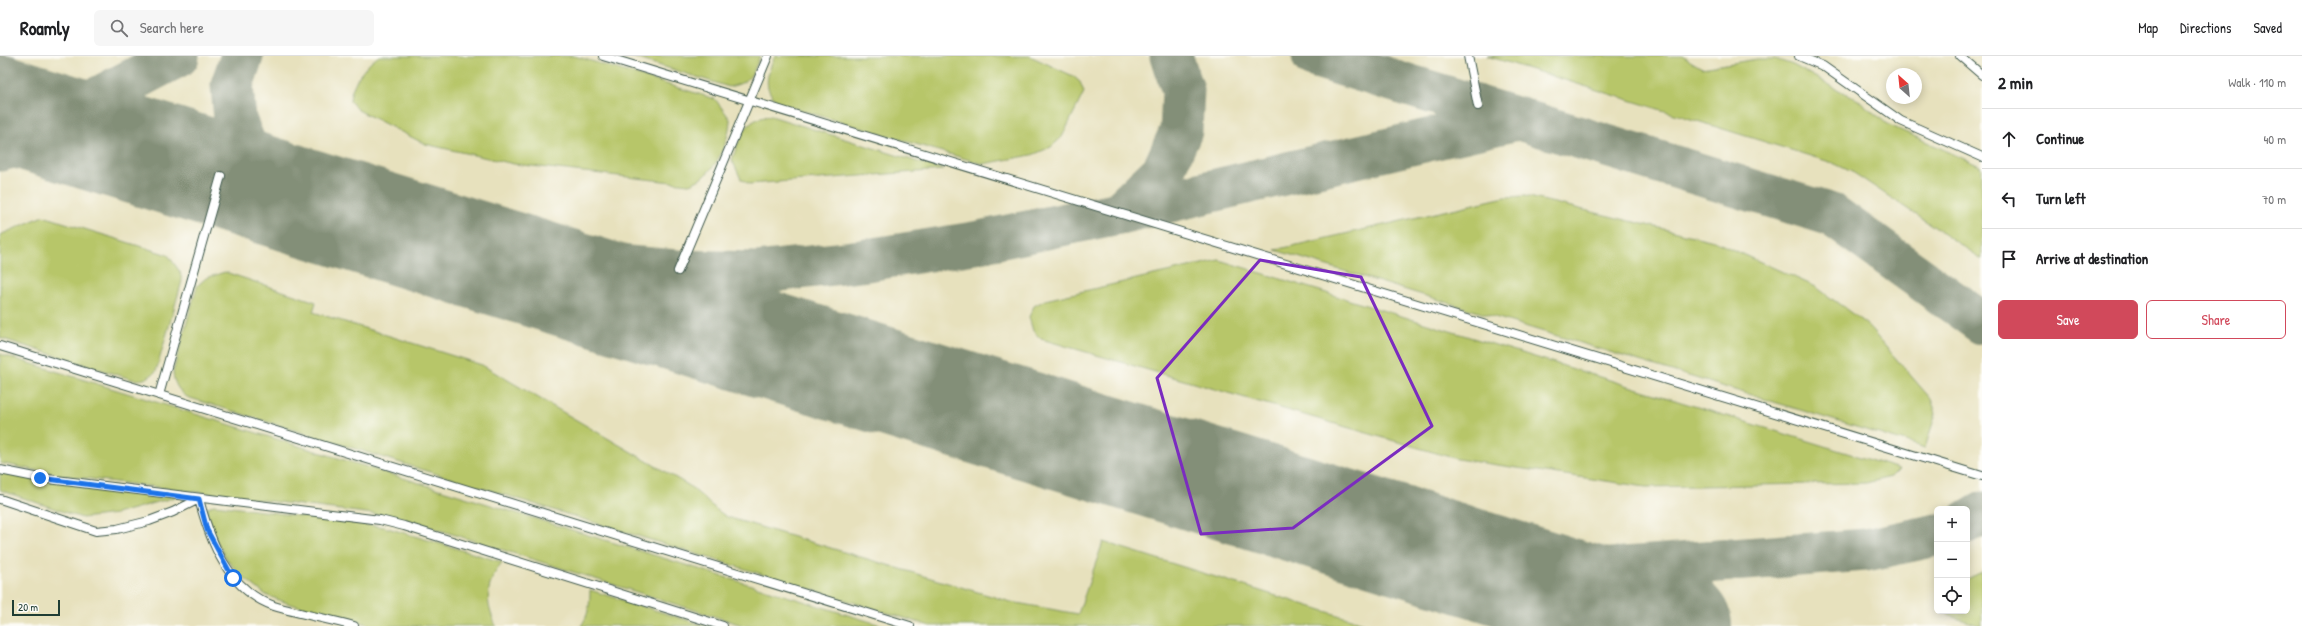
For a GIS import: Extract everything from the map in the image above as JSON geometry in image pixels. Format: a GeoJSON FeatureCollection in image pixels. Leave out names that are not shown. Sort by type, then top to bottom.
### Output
{"type":"FeatureCollection","features":[{"type":"Feature","properties":{"kind":"lane"},"geometry":{"type":"LineString","coordinates":[[603,56],[1982,476]]}},
{"type":"Feature","properties":{"kind":"lane"},"geometry":{"type":"LineString","coordinates":[[678,271],[768,56]]}},
{"type":"Feature","properties":{"kind":"lane"},"geometry":{"type":"LineString","coordinates":[[1468,56],[1478,106]]}},
{"type":"Feature","properties":{"kind":"lane"},"geometry":{"type":"LineString","coordinates":[[1799,56],[1823,66],[1853,86],[1883,110],[1901,121],[1982,157]]}},
{"type":"Feature","properties":{"kind":"lane"},"geometry":{"type":"LineString","coordinates":[[1960,56],[1982,75]]}},
{"type":"Feature","properties":{"kind":"lane"},"geometry":{"type":"LineString","coordinates":[[159,395],[221,176]]}},
{"type":"Feature","properties":{"kind":"lane"},"geometry":{"type":"LineString","coordinates":[[0,346],[910,626]]}},
{"type":"Feature","properties":{"kind":"lane"},"geometry":{"type":"LineString","coordinates":[[0,470],[40,478],[199,499],[380,520],[404,526],[723,626]]}},
{"type":"Feature","properties":{"kind":"lane"},"geometry":{"type":"LineString","coordinates":[[0,499],[96,531],[117,530],[149,521],[173,512],[199,499]]}},
{"type":"Feature","properties":{"kind":"lane"},"geometry":{"type":"LineString","coordinates":[[199,499],[207,530],[221,557],[233,578],[249,593],[273,605],[354,626]]}},
{"type":"Feature","properties":{"kind":"highlighted area"},"geometry":{"type":"Polygon","coordinates":[[[1260,260],[1361,277],[1432,426],[1293,528],[1201,534],[1157,378],[1260,260]]]}},
{"type":"Feature","properties":{"kind":"green space"},"geometry":{"type":"Polygon","coordinates":[[[379,56],[575,56],[715,99],[730,119],[727,139],[713,167],[698,180],[689,184],[514,164],[425,144],[358,110],[350,101],[356,81],[364,70],[379,56]]]}},
{"type":"Feature","properties":{"kind":"green space"},"geometry":{"type":"Polygon","coordinates":[[[629,56],[760,56],[750,77],[742,83],[729,87],[629,56]]]}},
{"type":"Feature","properties":{"kind":"green space"},"geometry":{"type":"Polygon","coordinates":[[[775,56],[1030,56],[1073,76],[1080,82],[1084,92],[1062,137],[1051,147],[1032,155],[983,164],[780,104],[770,93],[767,82],[775,56]]]}},
{"type":"Feature","properties":{"kind":"green space"},"geometry":{"type":"Polygon","coordinates":[[[1487,56],[1682,56],[1702,68],[1757,59],[1775,59],[1793,65],[1861,102],[1887,124],[1982,167],[1982,259],[1854,173],[1833,163],[1487,56]]]}},
{"type":"Feature","properties":{"kind":"green space"},"geometry":{"type":"Polygon","coordinates":[[[771,116],[944,170],[749,184],[741,179],[732,160],[744,130],[755,121],[771,116]]]}},
{"type":"Feature","properties":{"kind":"green space"},"geometry":{"type":"Polygon","coordinates":[[[1525,196],[1714,241],[1816,287],[1866,324],[1931,399],[1936,413],[1925,448],[1275,250],[1505,197],[1525,196]]]}},
{"type":"Feature","properties":{"kind":"green space"},"geometry":{"type":"Polygon","coordinates":[[[43,216],[168,255],[180,272],[182,281],[156,371],[150,376],[145,379],[131,379],[0,338],[0,235],[43,216]]]}},
{"type":"Feature","properties":{"kind":"green space"},"geometry":{"type":"Polygon","coordinates":[[[1219,260],[1899,469],[1891,477],[1866,483],[1646,487],[1457,459],[1041,339],[1033,331],[1029,317],[1034,306],[1045,300],[1219,260]]]}},
{"type":"Feature","properties":{"kind":"green space"},"geometry":{"type":"Polygon","coordinates":[[[225,272],[316,302],[313,312],[482,365],[688,485],[727,517],[1011,602],[1078,614],[1103,542],[1373,626],[930,626],[187,397],[177,386],[174,380],[173,372],[197,286],[206,278],[225,272]]]}},
{"type":"Feature","properties":{"kind":"green space"},"geometry":{"type":"Polygon","coordinates":[[[0,354],[884,626],[745,626],[398,517],[59,475],[0,463],[0,354]]]}},
{"type":"Feature","properties":{"kind":"green space"},"geometry":{"type":"Polygon","coordinates":[[[0,471],[179,496],[116,514],[82,518],[0,490],[0,471]]]}},
{"type":"Feature","properties":{"kind":"green space"},"geometry":{"type":"Polygon","coordinates":[[[215,505],[384,527],[502,562],[493,578],[488,593],[492,617],[496,626],[375,626],[290,604],[266,595],[244,578],[228,561],[205,521],[206,511],[210,506],[215,505]]]}},
{"type":"Feature","properties":{"kind":"green space"},"geometry":{"type":"Polygon","coordinates":[[[1982,572],[1982,626],[1948,614],[1970,614],[1970,578],[1982,572]]]}},
{"type":"Feature","properties":{"kind":"green space"},"geometry":{"type":"Polygon","coordinates":[[[590,590],[706,626],[581,626],[586,618],[590,600],[590,590]]]}},
{"type":"Feature","properties":{"kind":"taxiway"},"geometry":{"type":"LineString","coordinates":[[0,106],[43,112],[98,98],[178,56]]}},
{"type":"Feature","properties":{"kind":"taxiway"},"geometry":{"type":"LineString","coordinates":[[242,56],[232,85],[235,120],[249,154],[288,197]]}},
{"type":"Feature","properties":{"kind":"taxiway"},"geometry":{"type":"LineString","coordinates":[[1119,213],[1163,171],[1181,131],[1183,90],[1171,56]]}},
{"type":"Feature","properties":{"kind":"taxiway"},"geometry":{"type":"LineString","coordinates":[[1313,56],[1832,215],[1982,323]]}},
{"type":"Feature","properties":{"kind":"taxiway"},"geometry":{"type":"LineString","coordinates":[[434,242],[616,266],[678,271],[756,273],[861,261],[974,243],[1119,213],[1521,118]]}},
{"type":"Feature","properties":{"kind":"taxiway"},"geometry":{"type":"LineString","coordinates":[[0,150],[41,140],[102,139]]}},
{"type":"Feature","properties":{"kind":"taxiway"},"geometry":{"type":"LineString","coordinates":[[1970,520],[1982,513]]}},
{"type":"Feature","properties":{"kind":"taxiway"},"geometry":{"type":"LineString","coordinates":[[1516,576],[1866,550],[1934,536]]}},
{"type":"Feature","properties":{"kind":"runway"},"geometry":{"type":"LineString","coordinates":[[0,108],[1678,626]]}},
{"type":"Feature","properties":{"kind":"route"},"geometry":{"type":"LineString","coordinates":[[40,478],[199,499],[207,530],[233,578]]}}]}
